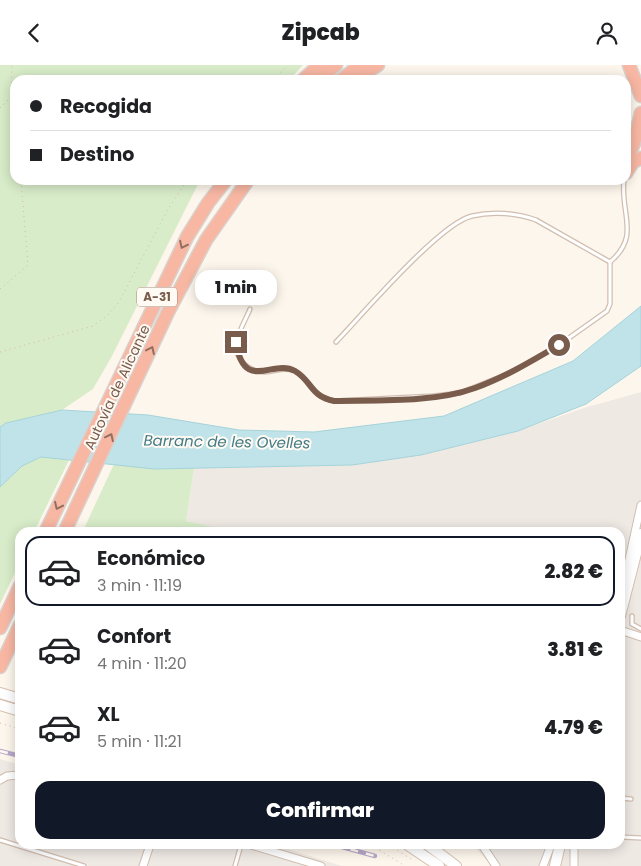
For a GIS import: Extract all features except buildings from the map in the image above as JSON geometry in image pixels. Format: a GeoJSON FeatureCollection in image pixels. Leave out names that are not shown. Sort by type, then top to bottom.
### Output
{"type":"FeatureCollection","features":[{"type":"Feature","properties":{"kind":"highway"},"geometry":{"type":"LineString","coordinates":[[308,75],[319,65]]}},
{"type":"Feature","properties":{"kind":"highway"},"geometry":{"type":"LineString","coordinates":[[324,75],[336,65]]}},
{"type":"Feature","properties":{"kind":"highway"},"geometry":{"type":"LineString","coordinates":[[348,75],[360,65]]}},
{"type":"Feature","properties":{"kind":"highway"},"geometry":{"type":"LineString","coordinates":[[363,75],[378,65]]}},
{"type":"Feature","properties":{"kind":"highway"},"geometry":{"type":"LineString","coordinates":[[629,65],[641,96]]}},
{"type":"Feature","properties":{"kind":"highway"},"geometry":{"type":"LineString","coordinates":[[631,150],[641,113]]}},
{"type":"Feature","properties":{"kind":"highway"},"geometry":{"type":"LineString","coordinates":[[208,203],[216,185]]}},
{"type":"Feature","properties":{"kind":"highway","name":"Autovía de Alicante"},"geometry":{"type":"LineString","coordinates":[[48,527],[183,245],[208,203],[222,185]]}},
{"type":"Feature","properties":{"kind":"highway","name":"Autovía de Alicante"},"geometry":{"type":"LineString","coordinates":[[67,527],[168,312],[206,240],[244,185]]}},
{"type":"Feature","properties":{"kind":"highway"},"geometry":{"type":"LineString","coordinates":[[0,628],[15,596]]}},
{"type":"Feature","properties":{"kind":"highway"},"geometry":{"type":"LineString","coordinates":[[0,667],[15,636]]}},
{"type":"Feature","properties":{"kind":"main road"},"geometry":{"type":"LineString","coordinates":[[625,596],[641,534]]}},
{"type":"Feature","properties":{"kind":"main road"},"geometry":{"type":"LineString","coordinates":[[0,693],[15,698]]}},
{"type":"Feature","properties":{"kind":"main road"},"geometry":{"type":"LineString","coordinates":[[0,705],[15,710]]}},
{"type":"Feature","properties":{"kind":"main road"},"geometry":{"type":"LineString","coordinates":[[414,849],[439,866]]}},
{"type":"Feature","properties":{"kind":"main road"},"geometry":{"type":"LineString","coordinates":[[433,849],[456,866]]}},
{"type":"Feature","properties":{"kind":"main road"},"geometry":{"type":"LineString","coordinates":[[555,866],[559,849]]}},
{"type":"Feature","properties":{"kind":"street"},"geometry":{"type":"LineString","coordinates":[[625,582],[641,505]]}},
{"type":"Feature","properties":{"kind":"street"},"geometry":{"type":"LineString","coordinates":[[625,632],[641,637]]}},
{"type":"Feature","properties":{"kind":"street"},"geometry":{"type":"LineString","coordinates":[[0,780],[15,776]]}},
{"type":"Feature","properties":{"kind":"street"},"geometry":{"type":"LineString","coordinates":[[143,866],[149,849]]}},
{"type":"Feature","properties":{"kind":"street"},"geometry":{"type":"LineString","coordinates":[[264,849],[321,866]]}},
{"type":"Feature","properties":{"kind":"street"},"geometry":{"type":"LineString","coordinates":[[485,849],[496,866]]}},
{"type":"Feature","properties":{"kind":"street"},"geometry":{"type":"LineString","coordinates":[[543,866],[549,849]]}},
{"type":"Feature","properties":{"kind":"street"},"geometry":{"type":"LineString","coordinates":[[574,849],[574,866]]}},
{"type":"Feature","properties":{"kind":"lane"},"geometry":{"type":"LineString","coordinates":[[610,262],[622,252],[629,236],[624,185]]}},
{"type":"Feature","properties":{"kind":"lane"},"geometry":{"type":"LineString","coordinates":[[336,342],[441,235],[471,216],[495,214],[526,216],[610,262]]}},
{"type":"Feature","properties":{"kind":"lane"},"geometry":{"type":"LineString","coordinates":[[250,309],[236,342],[242,363],[253,371],[286,369],[295,371],[312,391],[322,398],[334,401],[433,397],[474,389],[510,373],[559,345],[600,316],[610,303],[610,262]]}},
{"type":"Feature","properties":{"kind":"lane"},"geometry":{"type":"LineString","coordinates":[[632,616],[632,624],[641,629]]}},
{"type":"Feature","properties":{"kind":"lane"},"geometry":{"type":"LineString","coordinates":[[625,798],[631,799]]}},
{"type":"Feature","properties":{"kind":"lane"},"geometry":{"type":"LineString","coordinates":[[625,837],[641,838]]}},
{"type":"Feature","properties":{"kind":"lane"},"geometry":{"type":"LineString","coordinates":[[0,840],[15,845]]}},
{"type":"Feature","properties":{"kind":"lane"},"geometry":{"type":"LineString","coordinates":[[29,849],[84,866]]}},
{"type":"Feature","properties":{"kind":"lane"},"geometry":{"type":"LineString","coordinates":[[234,866],[240,849]]}},
{"type":"Feature","properties":{"kind":"path"},"geometry":{"type":"LineString","coordinates":[[278,75],[287,65]]}},
{"type":"Feature","properties":{"kind":"path"},"geometry":{"type":"LineString","coordinates":[[0,108],[10,98]]}},
{"type":"Feature","properties":{"kind":"path"},"geometry":{"type":"LineString","coordinates":[[0,289],[28,265],[29,258],[22,185]]}},
{"type":"Feature","properties":{"kind":"path"},"geometry":{"type":"LineString","coordinates":[[0,352],[94,326],[108,315],[119,302],[167,211],[184,185]]}},
{"type":"Feature","properties":{"kind":"path"},"geometry":{"type":"LineString","coordinates":[[0,723],[15,728]]}},
{"type":"Feature","properties":{"kind":"path"},"geometry":{"type":"LineString","coordinates":[[377,849],[405,866]]}},
{"type":"Feature","properties":{"kind":"path"},"geometry":{"type":"LineString","coordinates":[[396,849],[415,861]]}},
{"type":"Feature","properties":{"kind":"shaded area"},"geometry":{"type":"Polygon","coordinates":[[[641,392],[641,866],[492,866],[477,849],[625,849],[625,527],[212,527],[186,521],[194,468],[352,465],[421,455],[518,431],[584,408],[641,392]]]}},
{"type":"Feature","properties":{"kind":"shaded area"},"geometry":{"type":"Polygon","coordinates":[[[0,759],[15,764],[15,849],[288,849],[342,866],[0,866],[0,759]]]}},
{"type":"Feature","properties":{"kind":"green space"},"geometry":{"type":"Polygon","coordinates":[[[0,65],[303,65],[294,75],[10,75],[10,185],[198,185],[112,356],[93,389],[62,410],[6,423],[0,427],[0,65]]]}},
{"type":"Feature","properties":{"kind":"green space"},"geometry":{"type":"Polygon","coordinates":[[[41,457],[70,458],[36,527],[15,527],[15,572],[0,604],[0,487],[22,466],[41,457]]]}},
{"type":"Feature","properties":{"kind":"green space"},"geometry":{"type":"Polygon","coordinates":[[[114,464],[154,469],[194,468],[186,521],[214,527],[85,527],[114,464]]]}},
{"type":"Feature","properties":{"kind":"water","name":"Barranc de les Ovelles"},"geometry":{"type":"Polygon","coordinates":[[[641,306],[641,366],[586,404],[518,431],[421,455],[352,465],[154,469],[41,457],[22,466],[0,487],[0,427],[6,423],[62,410],[148,415],[239,430],[314,432],[444,416],[573,361],[641,306]]]}},
{"type":"Feature","properties":{"kind":"railway"},"geometry":{"type":"LineString","coordinates":[[0,751],[15,755]]}},
{"type":"Feature","properties":{"kind":"railway"},"geometry":{"type":"LineString","coordinates":[[350,849],[375,856]]}},
{"type":"Feature","properties":{"kind":"route"},"geometry":{"type":"LineString","coordinates":[[236,342],[242,363],[253,371],[264,372],[286,369],[295,371],[312,391],[322,398],[334,401],[433,397],[460,393],[510,373],[559,345]]}}]}
